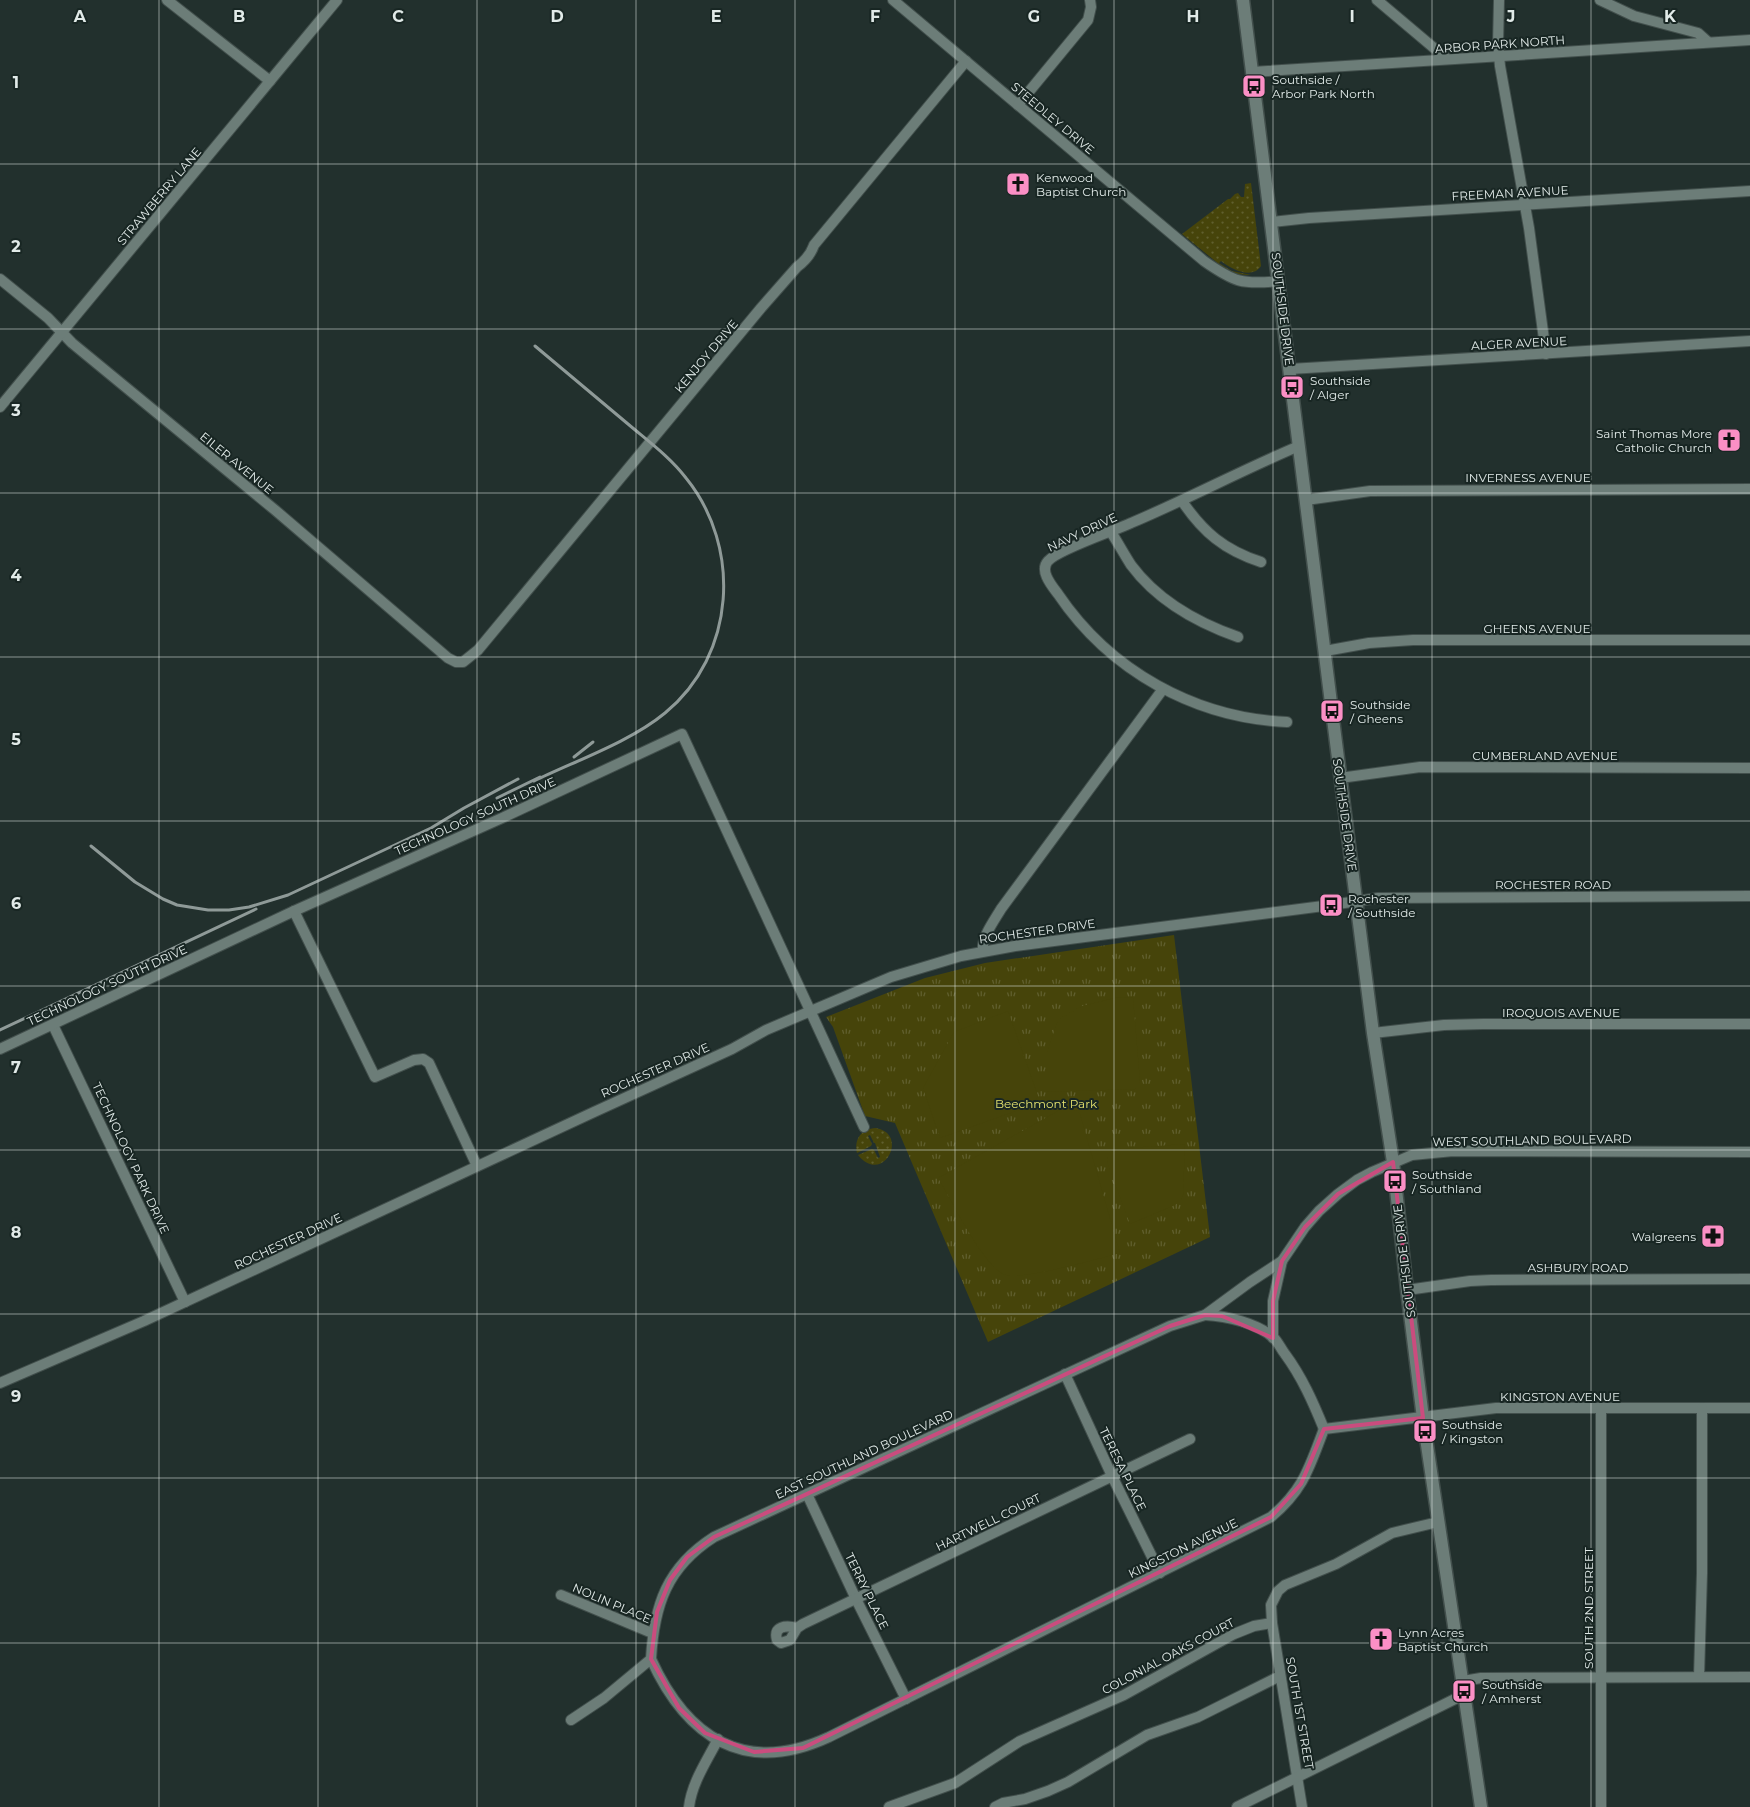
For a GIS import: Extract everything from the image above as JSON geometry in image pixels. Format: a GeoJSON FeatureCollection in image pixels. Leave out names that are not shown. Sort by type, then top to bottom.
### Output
{"type":"FeatureCollection","features":[{"type":"Feature","properties":{"kind":"main road","name":"SOUTHSIDE DRIVE"},"geometry":{"type":"LineString","coordinates":[[1243,0],[1373,1033],[1393,1162],[1407,1290],[1438,1522],[1481,1807]]}},
{"type":"Feature","properties":{"kind":"street"},"geometry":{"type":"LineString","coordinates":[[167,0],[270,81]]}},
{"type":"Feature","properties":{"kind":"street","name":"STRAWBERRY LANE"},"geometry":{"type":"LineString","coordinates":[[0,408],[338,0]]}},
{"type":"Feature","properties":{"kind":"street","name":"STEEDLEY DRIVE"},"geometry":{"type":"LineString","coordinates":[[893,0],[1223,275],[1240,282],[1258,284],[1279,281]]}},
{"type":"Feature","properties":{"kind":"street"},"geometry":{"type":"LineString","coordinates":[[1018,105],[1088,20],[1091,7],[1090,0]]}},
{"type":"Feature","properties":{"kind":"street"},"geometry":{"type":"LineString","coordinates":[[1377,0],[1446,59]]}},
{"type":"Feature","properties":{"kind":"street"},"geometry":{"type":"LineString","coordinates":[[1499,0],[1498,56],[1525,205],[1546,354]]}},
{"type":"Feature","properties":{"kind":"street"},"geometry":{"type":"LineString","coordinates":[[1600,0],[1634,16],[1698,33],[1708,42]]}},
{"type":"Feature","properties":{"kind":"street","name":"ARBOR PARK NORTH"},"geometry":{"type":"LineString","coordinates":[[1252,72],[1750,40]]}},
{"type":"Feature","properties":{"kind":"street","name":"KENJOY DRIVE"},"geometry":{"type":"LineString","coordinates":[[460,662],[468,660],[478,650],[761,308],[804,261],[814,245],[966,61]]}},
{"type":"Feature","properties":{"kind":"street","name":"FREEMAN AVENUE"},"geometry":{"type":"LineString","coordinates":[[1272,222],[1310,218],[1750,191]]}},
{"type":"Feature","properties":{"kind":"street","name":"EILER AVENUE"},"geometry":{"type":"LineString","coordinates":[[0,279],[48,318],[79,349],[275,510],[448,658],[460,662]]}},
{"type":"Feature","properties":{"kind":"street","name":"ALGER AVENUE"},"geometry":{"type":"LineString","coordinates":[[1290,369],[1750,341]]}},
{"type":"Feature","properties":{"kind":"street","name":"NAVY DRIVE"},"geometry":{"type":"LineString","coordinates":[[1287,722],[1238,716],[1191,702],[1163,689],[1126,666],[1084,629],[1047,578],[1045,566],[1048,560],[1066,550],[1111,532],[1299,446]]}},
{"type":"Feature","properties":{"kind":"street","name":"INVERNESS AVENUE"},"geometry":{"type":"LineString","coordinates":[[1306,500],[1370,491],[1750,490]]}},
{"type":"Feature","properties":{"kind":"street"},"geometry":{"type":"LineString","coordinates":[[1182,500],[1195,520],[1222,544],[1237,553],[1261,562]]}},
{"type":"Feature","properties":{"kind":"street"},"geometry":{"type":"LineString","coordinates":[[1111,532],[1131,564],[1152,587],[1190,616],[1218,630],[1238,637]]}},
{"type":"Feature","properties":{"kind":"street","name":"GHEENS AVENUE"},"geometry":{"type":"LineString","coordinates":[[1325,651],[1413,640],[1750,640]]}},
{"type":"Feature","properties":{"kind":"street"},"geometry":{"type":"LineString","coordinates":[[983,951],[982,946],[1001,910],[1163,689]]}},
{"type":"Feature","properties":{"kind":"street","name":"TECHNOLOGY SOUTH DRIVE"},"geometry":{"type":"LineString","coordinates":[[0,1049],[294,911],[502,818],[682,734],[812,1012]]}},
{"type":"Feature","properties":{"kind":"street","name":"CUMBERLAND AVENUE"},"geometry":{"type":"LineString","coordinates":[[1340,778],[1420,767],[1750,768]]}},
{"type":"Feature","properties":{"kind":"street","name":"ROCHESTER ROAD"},"geometry":{"type":"LineString","coordinates":[[1357,901],[1378,898],[1750,896]]}},
{"type":"Feature","properties":{"kind":"street","name":"ROCHESTER DRIVE"},"geometry":{"type":"LineString","coordinates":[[0,1383],[100,1341],[185,1302],[740,1045],[766,1030],[892,977],[925,966],[983,951],[1046,941],[1357,901]]}},
{"type":"Feature","properties":{"kind":"street"},"geometry":{"type":"LineString","coordinates":[[294,911],[375,1077],[414,1060],[423,1059],[429,1063],[477,1166]]}},
{"type":"Feature","properties":{"kind":"street"},"geometry":{"type":"LineString","coordinates":[[812,1012],[864,1127]]}},
{"type":"Feature","properties":{"kind":"street","name":"TECHNOLOGY PARK DRIVE"},"geometry":{"type":"LineString","coordinates":[[53,1024],[185,1302]]}},
{"type":"Feature","properties":{"kind":"street","name":"IROQUOIS AVENUE"},"geometry":{"type":"LineString","coordinates":[[1373,1033],[1444,1025],[1483,1024],[1750,1024]]}},
{"type":"Feature","properties":{"kind":"street","name":"WEST SOUTHLAND BOULEVARD"},"geometry":{"type":"LineString","coordinates":[[1244,1287],[1282,1262],[1305,1227],[1338,1194],[1372,1172],[1412,1155],[1453,1152],[1750,1152]]}},
{"type":"Feature","properties":{"kind":"street"},"geometry":{"type":"LineString","coordinates":[[1274,1338],[1273,1301],[1282,1262]]}},
{"type":"Feature","properties":{"kind":"street","name":"ASHBURY ROAD"},"geometry":{"type":"LineString","coordinates":[[1407,1290],[1491,1280],[1750,1280]]}},
{"type":"Feature","properties":{"kind":"street","name":"EAST SOUTHLAND BOULEVARD"},"geometry":{"type":"LineString","coordinates":[[651,1659],[652,1633],[661,1600],[670,1580],[693,1552],[714,1538],[1170,1326],[1205,1315],[1244,1287]]}},
{"type":"Feature","properties":{"kind":"street"},"geometry":{"type":"LineString","coordinates":[[1205,1315],[1222,1316],[1237,1320],[1253,1326],[1274,1338],[1298,1371],[1324,1429]]}},
{"type":"Feature","properties":{"kind":"street","name":"TERESA PLACE"},"geometry":{"type":"LineString","coordinates":[[1065,1374],[1112,1476],[1160,1573]]}},
{"type":"Feature","properties":{"kind":"street","name":"KINGSTON AVENUE"},"geometry":{"type":"LineString","coordinates":[[651,1659],[660,1679],[686,1716],[705,1733],[730,1746],[749,1751],[784,1752],[812,1745],[1271,1517],[1291,1498],[1306,1476],[1324,1429],[1496,1408],[1750,1408]]}},
{"type":"Feature","properties":{"kind":"street","name":"SOUTH 2ND STREET"},"geometry":{"type":"LineString","coordinates":[[1601,1408],[1601,1807]]}},
{"type":"Feature","properties":{"kind":"street"},"geometry":{"type":"LineString","coordinates":[[1699,1677],[1702,1573],[1702,1408]]}},
{"type":"Feature","properties":{"kind":"street","name":"HARTWELL COURT"},"geometry":{"type":"LineString","coordinates":[[797,1628],[1190,1439]]}},
{"type":"Feature","properties":{"kind":"street","name":"TERRY PLACE"},"geometry":{"type":"LineString","coordinates":[[807,1494],[856,1599],[906,1699]]}},
{"type":"Feature","properties":{"kind":"street"},"geometry":{"type":"LineString","coordinates":[[1272,1623],[1271,1605],[1278,1591],[1285,1584],[1336,1564],[1392,1533],[1438,1522]]}},
{"type":"Feature","properties":{"kind":"street","name":"NOLIN PLACE"},"geometry":{"type":"LineString","coordinates":[[561,1595],[652,1633]]}},
{"type":"Feature","properties":{"kind":"street","name":"SOUTH 1ST STREET"},"geometry":{"type":"LineString","coordinates":[[1272,1623],[1302,1807]]}},
{"type":"Feature","properties":{"kind":"street","name":"COLONIAL OAKS COURT"},"geometry":{"type":"LineString","coordinates":[[889,1807],[955,1783],[1020,1741],[1124,1695],[1234,1634],[1254,1626],[1272,1623]]}},
{"type":"Feature","properties":{"kind":"street"},"geometry":{"type":"LineString","coordinates":[[571,1720],[604,1698],[651,1659]]}},
{"type":"Feature","properties":{"kind":"street"},"geometry":{"type":"LineString","coordinates":[[994,1807],[1055,1788],[1148,1735],[1198,1717],[1280,1676]]}},
{"type":"Feature","properties":{"kind":"street"},"geometry":{"type":"LineString","coordinates":[[1463,1681],[1481,1678],[1750,1677]]}},
{"type":"Feature","properties":{"kind":"street"},"geometry":{"type":"LineString","coordinates":[[1237,1807],[1465,1694]]}},
{"type":"Feature","properties":{"kind":"street"},"geometry":{"type":"LineString","coordinates":[[689,1807],[696,1781],[718,1739]]}},
{"type":"Feature","properties":{"kind":"highlighted area"},"geometry":{"type":"Polygon","coordinates":[[[1393,1162],[1423,1418],[1324,1429],[1301,1484],[1271,1517],[803,1748],[754,1752],[705,1733],[679,1708],[651,1659],[657,1612],[670,1580],[687,1557],[714,1537],[1170,1326],[1205,1315],[1222,1316],[1273,1338],[1273,1301],[1282,1261],[1305,1227],[1338,1194],[1393,1162]]]}},
{"type":"Feature","properties":{"kind":"green space"},"geometry":{"type":"Polygon","coordinates":[[[1251,183],[1261,266],[1257,270],[1247,273],[1236,270],[1221,261],[1219,263],[1232,271],[1251,275],[1248,275],[1235,273],[1225,269],[1182,234],[1235,194],[1238,193],[1241,197],[1244,197],[1245,184],[1251,183]]]}},
{"type":"Feature","properties":{"kind":"green space","name":"Beechmont Park"},"geometry":{"type":"Polygon","coordinates":[[[1174,935],[1210,1237],[988,1342],[895,1123],[865,1116],[833,1027],[826,1017],[925,978],[985,963],[1174,935]]]}},
{"type":"Feature","properties":{"kind":"green space"},"geometry":{"type":"Polygon","coordinates":[[[1119,997],[1133,998],[1140,1082],[1135,1089],[1047,1092],[1047,1052],[1057,1023],[1061,1018],[1082,1006],[1119,997]]]}},
{"type":"Feature","properties":{"kind":"green space"},"geometry":{"type":"Polygon","coordinates":[[[1008,1011],[1038,1096],[1033,1105],[940,1138],[923,1088],[954,1032],[1008,1011]]]}},
{"type":"Feature","properties":{"kind":"green space"},"geometry":{"type":"Polygon","coordinates":[[[1065,1107],[1080,1114],[1120,1253],[1042,1272],[1012,1276],[1003,1274],[986,1258],[977,1245],[938,1178],[1065,1107]]]}},
{"type":"Feature","properties":{"kind":"green space"},"geometry":{"type":"Polygon","coordinates":[[[876,1128],[886,1132],[891,1139],[892,1147],[884,1162],[876,1165],[867,1163],[858,1155],[872,1149],[878,1158],[880,1157],[870,1135],[868,1136],[872,1144],[871,1146],[857,1153],[856,1148],[858,1139],[866,1130],[876,1128]]]}},
{"type":"Feature","properties":{"kind":"green space"},"geometry":{"type":"Polygon","coordinates":[[[1185,1144],[1183,1195],[1181,1200],[1175,1205],[1130,1224],[1107,1162],[1108,1157],[1116,1149],[1185,1144]]]}},
{"type":"Feature","properties":{"kind":"railway"},"geometry":{"type":"LineString","coordinates":[[534,781],[619,742],[665,713],[689,689],[706,662],[718,631],[723,600],[723,567],[716,536],[704,506],[686,478],[673,463],[535,346]]}},
{"type":"Feature","properties":{"kind":"railway"},"geometry":{"type":"LineString","coordinates":[[574,757],[593,742]]}},
{"type":"Feature","properties":{"kind":"railway"},"geometry":{"type":"LineString","coordinates":[[497,798],[540,777]]}},
{"type":"Feature","properties":{"kind":"railway"},"geometry":{"type":"LineString","coordinates":[[91,846],[135,882],[177,905],[208,910],[229,910],[249,907],[288,895],[431,828],[518,779]]}},
{"type":"Feature","properties":{"kind":"railway"},"geometry":{"type":"LineString","coordinates":[[0,1030],[256,909]]}},
{"type":"Feature","properties":{"kind":"place","name":"Southside / Arbor Park North"},"geometry":{"type":"Point","coordinates":[1254,86]}},
{"type":"Feature","properties":{"kind":"place","name":"Kenwood Baptist Church"},"geometry":{"type":"Point","coordinates":[1018,184]}},
{"type":"Feature","properties":{"kind":"place","name":"Southside / Alger"},"geometry":{"type":"Point","coordinates":[1292,387]}},
{"type":"Feature","properties":{"kind":"place","name":"Saint Thomas More Catholic Church"},"geometry":{"type":"Point","coordinates":[1729,440]}},
{"type":"Feature","properties":{"kind":"place","name":"Southside / Gheens"},"geometry":{"type":"Point","coordinates":[1332,711]}},
{"type":"Feature","properties":{"kind":"place","name":"Rochester / Southside"},"geometry":{"type":"Point","coordinates":[1331,905]}},
{"type":"Feature","properties":{"kind":"place","name":"Southside / Southland"},"geometry":{"type":"Point","coordinates":[1395,1181]}},
{"type":"Feature","properties":{"kind":"place","name":"Walgreens"},"geometry":{"type":"Point","coordinates":[1713,1236]}},
{"type":"Feature","properties":{"kind":"place","name":"Southside / Kingston"},"geometry":{"type":"Point","coordinates":[1425,1431]}},
{"type":"Feature","properties":{"kind":"place","name":"Lynn Acres Baptist Church"},"geometry":{"type":"Point","coordinates":[1381,1639]}},
{"type":"Feature","properties":{"kind":"place","name":"Southside / Amherst"},"geometry":{"type":"Point","coordinates":[1464,1691]}}]}
